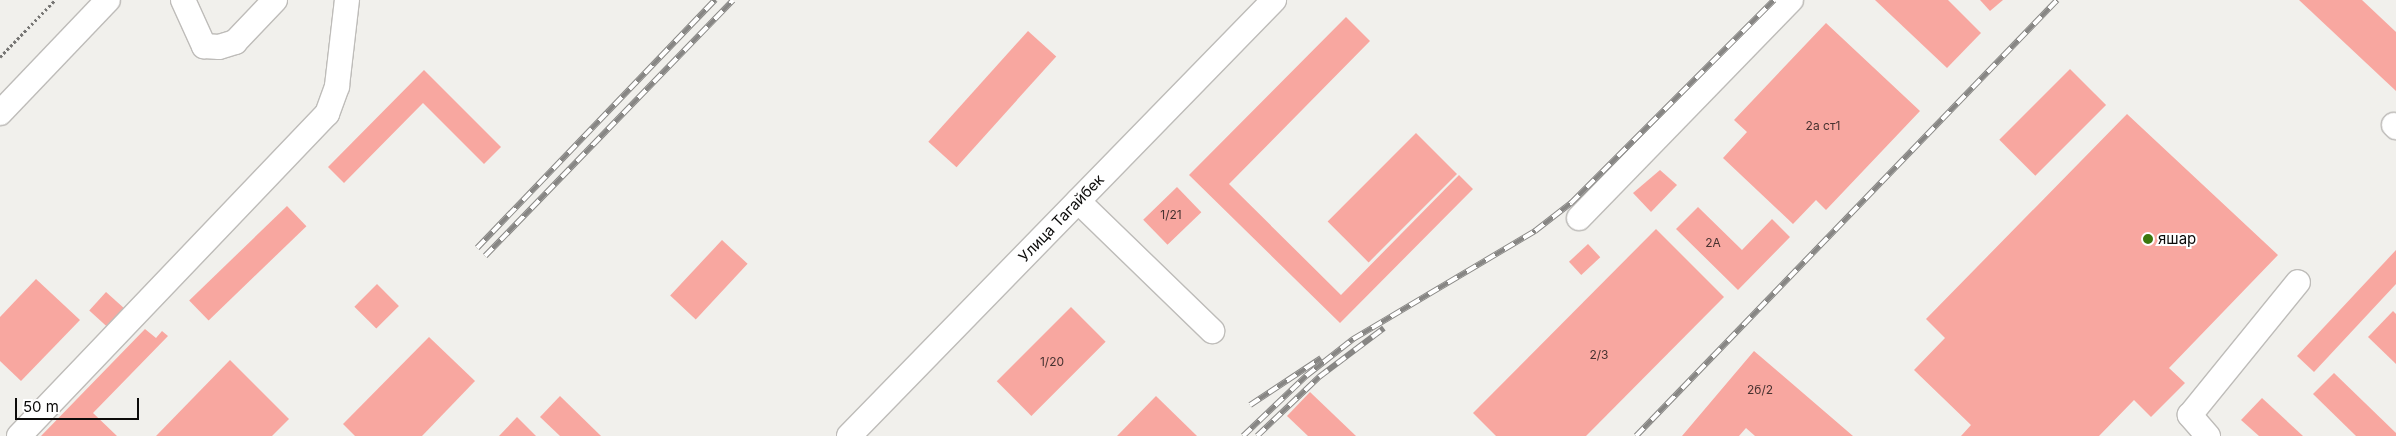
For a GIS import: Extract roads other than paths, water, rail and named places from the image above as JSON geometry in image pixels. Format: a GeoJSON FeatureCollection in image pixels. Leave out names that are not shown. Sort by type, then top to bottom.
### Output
{"type":"FeatureCollection","features":[{"type":"Feature","properties":{"kind":"street"},"geometry":{"type":"LineString","coordinates":[[0,113],[108,0]]}},
{"type":"Feature","properties":{"kind":"street"},"geometry":{"type":"LineString","coordinates":[[183,0],[204,46],[219,47],[235,42],[275,0]]}},
{"type":"Feature","properties":{"kind":"street"},"geometry":{"type":"LineString","coordinates":[[20,436],[327,114],[336,86],[347,0]]}},
{"type":"Feature","properties":{"kind":"street","name":"Улица Тагайбек"},"geometry":{"type":"LineString","coordinates":[[849,436],[1274,0]]}},
{"type":"Feature","properties":{"kind":"street"},"geometry":{"type":"LineString","coordinates":[[1579,218],[1791,0]]}},
{"type":"Feature","properties":{"kind":"street"},"geometry":{"type":"LineString","coordinates":[[1078,201],[1212,331]]}},
{"type":"Feature","properties":{"kind":"street"},"geometry":{"type":"LineString","coordinates":[[2208,436],[2190,415],[2298,282]]}},
{"type":"Feature","properties":{"kind":"railway"},"geometry":{"type":"LineString","coordinates":[[477,248],[715,0]]}},
{"type":"Feature","properties":{"kind":"railway"},"geometry":{"type":"LineString","coordinates":[[485,256],[733,0]]}},
{"type":"Feature","properties":{"kind":"railway"},"geometry":{"type":"LineString","coordinates":[[1243,436],[1306,376],[1353,339],[1535,231],[1571,203],[1774,0]]}},
{"type":"Feature","properties":{"kind":"railway"},"geometry":{"type":"LineString","coordinates":[[1636,436],[2057,0]]}},
{"type":"Feature","properties":{"kind":"railway"},"geometry":{"type":"LineString","coordinates":[[1257,436],[1319,377],[1384,328]]}},
{"type":"Feature","properties":{"kind":"railway"},"geometry":{"type":"LineString","coordinates":[[1250,405],[1321,358]]}},
{"type":"Feature","properties":{"kind":"place","name":"яшар"},"geometry":{"type":"Point","coordinates":[2148,239]}}]}
